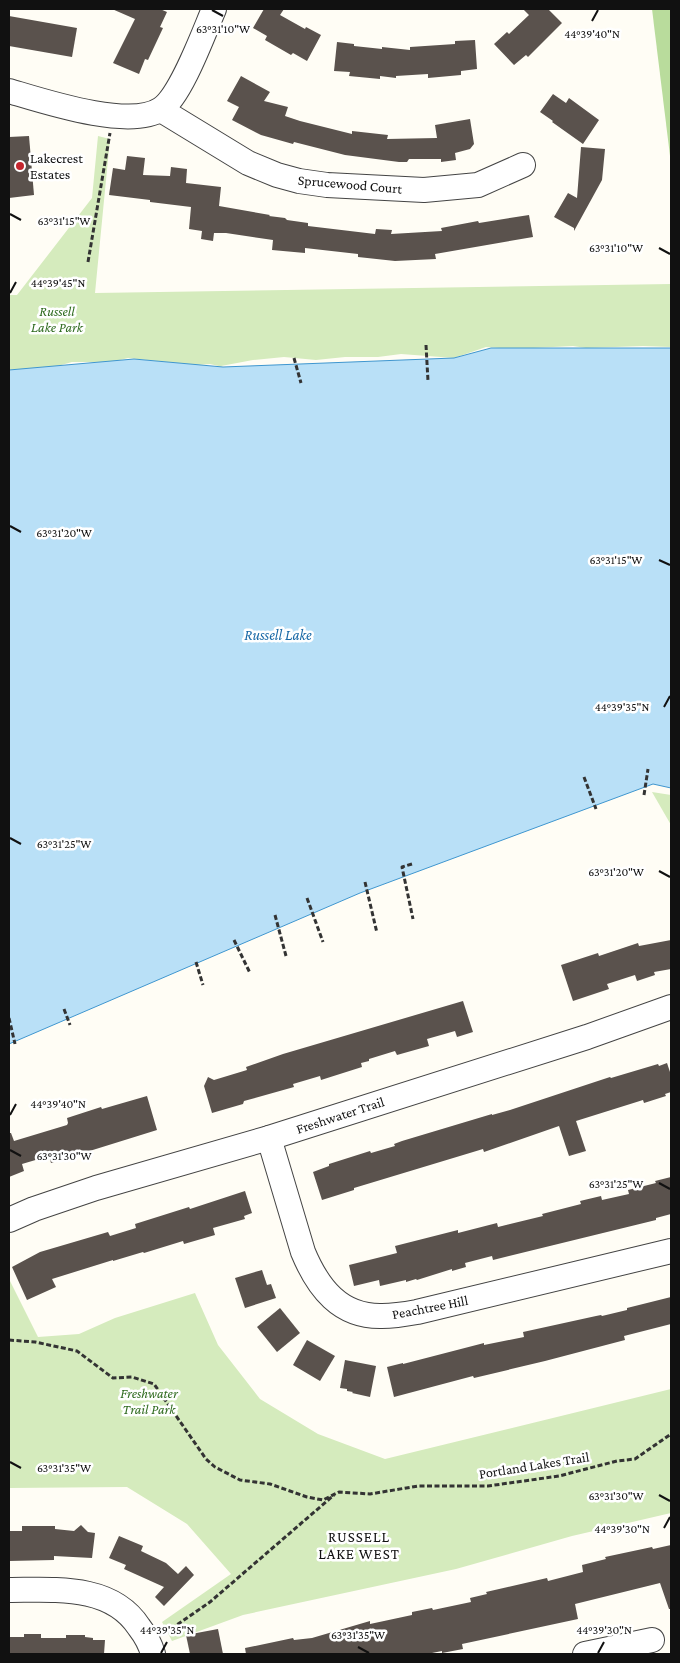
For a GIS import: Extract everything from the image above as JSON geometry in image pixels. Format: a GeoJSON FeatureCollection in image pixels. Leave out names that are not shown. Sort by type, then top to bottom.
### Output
{"type":"FeatureCollection","features":[{"type":"Feature","properties":{"kind":"street"},"geometry":{"type":"LineString","coordinates":[[9,91],[86,112],[113,116],[131,117],[161,110],[171,99],[189,68],[214,9]]}},
{"type":"Feature","properties":{"kind":"street","name":"Sprucewood Court"},"geometry":{"type":"LineString","coordinates":[[161,110],[248,163],[276,175],[299,181],[327,185],[424,190],[478,185],[524,165]]}},
{"type":"Feature","properties":{"kind":"street","name":"Freshwater Trail"},"geometry":{"type":"LineString","coordinates":[[9,1220],[34,1209],[96,1188],[270,1138],[587,1037],[671,1007]]}},
{"type":"Feature","properties":{"kind":"street","name":"Peachtree Hill"},"geometry":{"type":"LineString","coordinates":[[270,1138],[307,1263],[328,1295],[357,1312],[380,1316],[417,1312],[671,1251]]}},
{"type":"Feature","properties":{"kind":"street"},"geometry":{"type":"LineString","coordinates":[[9,1590],[68,1590],[98,1596],[117,1604],[133,1617],[151,1649]]}},
{"type":"Feature","properties":{"kind":"street"},"geometry":{"type":"LineString","coordinates":[[585,1654],[652,1640]]}},
{"type":"Feature","properties":{"kind":"path"},"geometry":{"type":"LineString","coordinates":[[88,262],[113,116]]}},
{"type":"Feature","properties":{"kind":"path"},"geometry":{"type":"LineString","coordinates":[[426,345],[428,381]]}},
{"type":"Feature","properties":{"kind":"path"},"geometry":{"type":"LineString","coordinates":[[294,358],[301,383]]}},
{"type":"Feature","properties":{"kind":"path"},"geometry":{"type":"LineString","coordinates":[[644,795],[648,769]]}},
{"type":"Feature","properties":{"kind":"path"},"geometry":{"type":"LineString","coordinates":[[584,776],[596,809]]}},
{"type":"Feature","properties":{"kind":"path"},"geometry":{"type":"LineString","coordinates":[[412,864],[402,867],[413,919]]}},
{"type":"Feature","properties":{"kind":"path"},"geometry":{"type":"LineString","coordinates":[[365,882],[377,933]]}},
{"type":"Feature","properties":{"kind":"path"},"geometry":{"type":"LineString","coordinates":[[307,898],[323,942]]}},
{"type":"Feature","properties":{"kind":"path"},"geometry":{"type":"LineString","coordinates":[[275,915],[286,956]]}},
{"type":"Feature","properties":{"kind":"path"},"geometry":{"type":"LineString","coordinates":[[234,940],[250,973]]}},
{"type":"Feature","properties":{"kind":"path"},"geometry":{"type":"LineString","coordinates":[[196,962],[203,985]]}},
{"type":"Feature","properties":{"kind":"path"},"geometry":{"type":"LineString","coordinates":[[64,1009],[70,1025]]}},
{"type":"Feature","properties":{"kind":"path"},"geometry":{"type":"LineString","coordinates":[[9,1018],[15,1044]]}},
{"type":"Feature","properties":{"kind":"path","name":"Portland Lakes Trail"},"geometry":{"type":"LineString","coordinates":[[9,1340],[34,1342],[77,1351],[113,1378],[132,1377],[154,1384],[206,1460],[215,1467],[240,1480],[270,1484],[307,1497],[323,1500],[339,1492],[370,1494],[418,1486],[488,1486],[559,1476],[634,1459],[671,1434]]}},
{"type":"Feature","properties":{"kind":"path"},"geometry":{"type":"LineString","coordinates":[[151,1649],[210,1602],[339,1492]]}},
{"type":"Feature","properties":{"kind":"green space"},"geometry":{"type":"Polygon","coordinates":[[[652,9],[671,9],[671,164],[652,9]]]}},
{"type":"Feature","properties":{"kind":"green space","name":"Russell Lake Park"},"geometry":{"type":"Polygon","coordinates":[[[98,136],[110,139],[95,293],[671,284],[671,347],[586,348],[573,346],[513,349],[486,347],[454,358],[401,354],[316,360],[284,357],[221,366],[223,367],[210,364],[196,365],[128,358],[112,362],[72,362],[54,367],[9,370],[9,295],[17,295],[92,198],[98,136]]]}},
{"type":"Feature","properties":{"kind":"green space"},"geometry":{"type":"Polygon","coordinates":[[[652,792],[671,795],[671,825],[652,792]]]}},
{"type":"Feature","properties":{"kind":"green space","name":"Freshwater Trail Park"},"geometry":{"type":"Polygon","coordinates":[[[9,1279],[38,1337],[79,1334],[115,1318],[195,1293],[218,1345],[260,1399],[318,1434],[385,1459],[671,1389],[671,1513],[572,1536],[456,1569],[243,1615],[172,1641],[162,1622],[231,1574],[187,1524],[127,1487],[9,1488],[9,1279]]]}},
{"type":"Feature","properties":{"kind":"water","name":"Russell Lake"},"geometry":{"type":"Polygon","coordinates":[[[491,348],[671,348],[671,788],[653,784],[360,893],[9,1044],[9,370],[134,359],[223,367],[454,358],[491,348]]]}},
{"type":"Feature","properties":{"kind":"building"},"geometry":{"type":"Polygon","coordinates":[[[112,9],[160,9],[167,12],[160,27],[163,28],[148,60],[145,59],[139,74],[113,63],[135,19],[112,9]]]}},
{"type":"Feature","properties":{"kind":"building"},"geometry":{"type":"Polygon","coordinates":[[[264,9],[284,9],[280,15],[305,29],[306,27],[321,35],[307,61],[293,53],[291,55],[265,40],[267,36],[253,28],[264,9]]]}},
{"type":"Feature","properties":{"kind":"building"},"geometry":{"type":"Polygon","coordinates":[[[523,9],[548,9],[562,23],[528,57],[526,55],[514,65],[494,44],[507,32],[509,34],[529,15],[523,9]]]}},
{"type":"Feature","properties":{"kind":"building"},"geometry":{"type":"Polygon","coordinates":[[[9,16],[77,28],[72,57],[9,46],[9,16]]]}},
{"type":"Feature","properties":{"kind":"building"},"geometry":{"type":"Polygon","coordinates":[[[475,40],[477,69],[461,71],[461,75],[428,78],[428,74],[396,76],[396,78],[380,76],[380,79],[349,76],[350,72],[334,71],[337,42],[354,44],[354,46],[410,50],[410,47],[455,44],[455,41],[475,40]]]}},
{"type":"Feature","properties":{"kind":"building"},"geometry":{"type":"Polygon","coordinates":[[[241,76],[270,92],[264,101],[288,107],[285,116],[300,121],[352,134],[352,131],[388,135],[387,139],[437,138],[435,125],[470,119],[474,144],[470,149],[455,153],[456,160],[441,162],[441,159],[409,159],[407,162],[399,162],[345,155],[261,135],[232,120],[239,107],[227,101],[241,76]]]}},
{"type":"Feature","properties":{"kind":"building"},"geometry":{"type":"Polygon","coordinates":[[[553,94],[566,103],[569,98],[599,120],[583,144],[540,112],[553,94]]]}},
{"type":"Feature","properties":{"kind":"building","name":"Lakecrest Estates"},"geometry":{"type":"Polygon","coordinates":[[[29,136],[34,195],[9,198],[9,137],[29,136]]]}},
{"type":"Feature","properties":{"kind":"building"},"geometry":{"type":"Polygon","coordinates":[[[581,147],[605,149],[602,180],[574,231],[574,228],[554,217],[568,193],[577,198],[581,147]]]}},
{"type":"Feature","properties":{"kind":"building"},"geometry":{"type":"Polygon","coordinates":[[[127,156],[145,158],[143,175],[170,176],[171,167],[187,169],[186,183],[221,187],[219,206],[308,223],[308,226],[375,234],[376,229],[392,230],[391,234],[442,231],[441,228],[478,221],[479,223],[529,215],[533,237],[435,254],[436,259],[395,261],[358,257],[358,254],[305,248],[305,253],[272,250],[273,240],[226,233],[214,233],[213,241],[201,239],[202,231],[189,229],[191,207],[109,195],[113,168],[125,170],[127,156]]]}},
{"type":"Feature","properties":{"kind":"building"},"geometry":{"type":"Polygon","coordinates":[[[671,940],[671,969],[654,972],[655,975],[637,981],[635,975],[607,984],[609,989],[573,1001],[561,965],[598,953],[599,956],[638,943],[639,946],[671,940]]]}},
{"type":"Feature","properties":{"kind":"building"},"geometry":{"type":"Polygon","coordinates":[[[463,1001],[473,1032],[457,1037],[455,1031],[427,1039],[429,1046],[397,1055],[395,1051],[369,1059],[369,1061],[361,1063],[362,1067],[321,1080],[320,1076],[293,1084],[294,1087],[244,1101],[243,1104],[212,1113],[204,1086],[208,1077],[214,1080],[247,1070],[246,1067],[283,1054],[463,1001]]]}},
{"type":"Feature","properties":{"kind":"building"},"geometry":{"type":"Polygon","coordinates":[[[667,1063],[671,1075],[671,1092],[665,1094],[666,1096],[644,1103],[643,1100],[576,1121],[586,1151],[569,1156],[559,1126],[484,1152],[483,1149],[354,1188],[354,1190],[322,1200],[313,1172],[329,1166],[329,1164],[370,1151],[371,1153],[395,1146],[394,1144],[402,1141],[510,1110],[610,1077],[667,1063]]]}},
{"type":"Feature","properties":{"kind":"building"},"geometry":{"type":"Polygon","coordinates":[[[147,1096],[157,1130],[51,1163],[49,1156],[22,1164],[24,1171],[9,1177],[9,1133],[11,1133],[14,1141],[67,1125],[67,1118],[101,1107],[102,1109],[147,1096]]]}},
{"type":"Feature","properties":{"kind":"building"},"geometry":{"type":"Polygon","coordinates":[[[671,1177],[671,1214],[656,1218],[656,1220],[493,1260],[492,1256],[465,1263],[466,1267],[452,1271],[452,1269],[417,1280],[406,1282],[406,1280],[380,1286],[379,1280],[354,1286],[349,1265],[397,1253],[395,1246],[458,1230],[458,1233],[497,1223],[498,1227],[543,1216],[542,1214],[581,1204],[580,1201],[601,1196],[602,1200],[629,1194],[628,1190],[671,1177]]]}},
{"type":"Feature","properties":{"kind":"building"},"geometry":{"type":"Polygon","coordinates":[[[245,1191],[252,1213],[244,1216],[245,1219],[213,1228],[215,1235],[184,1244],[183,1241],[52,1279],[56,1287],[27,1300],[12,1267],[40,1252],[108,1232],[110,1236],[136,1228],[135,1224],[245,1191]]]}},
{"type":"Feature","properties":{"kind":"building"},"geometry":{"type":"Polygon","coordinates":[[[262,1270],[267,1285],[271,1284],[276,1298],[245,1308],[235,1278],[262,1270]]]}},
{"type":"Feature","properties":{"kind":"building"},"geometry":{"type":"Polygon","coordinates":[[[671,1297],[671,1324],[624,1336],[625,1340],[394,1397],[387,1367],[484,1343],[484,1345],[524,1337],[523,1332],[602,1316],[671,1297]]]}},
{"type":"Feature","properties":{"kind":"building"},"geometry":{"type":"Polygon","coordinates":[[[280,1308],[300,1333],[277,1352],[257,1327],[280,1308]]]}},
{"type":"Feature","properties":{"kind":"building"},"geometry":{"type":"Polygon","coordinates":[[[307,1340],[335,1356],[320,1381],[293,1365],[307,1340]]]}},
{"type":"Feature","properties":{"kind":"building"},"geometry":{"type":"Polygon","coordinates":[[[345,1360],[376,1366],[370,1397],[340,1388],[345,1360]]]}},
{"type":"Feature","properties":{"kind":"building"},"geometry":{"type":"Polygon","coordinates":[[[81,1525],[88,1532],[95,1533],[92,1558],[54,1556],[54,1560],[9,1561],[9,1531],[22,1531],[22,1526],[55,1526],[55,1529],[74,1531],[81,1525]]]}},
{"type":"Feature","properties":{"kind":"building"},"geometry":{"type":"Polygon","coordinates":[[[119,1536],[143,1546],[141,1551],[166,1563],[178,1574],[186,1566],[194,1575],[164,1606],[155,1597],[164,1587],[124,1569],[126,1565],[109,1558],[119,1536]]]}},
{"type":"Feature","properties":{"kind":"building"},"geometry":{"type":"Polygon","coordinates":[[[671,1545],[671,1609],[669,1609],[660,1583],[575,1604],[578,1619],[462,1644],[463,1649],[442,1653],[442,1651],[427,1654],[246,1654],[245,1648],[293,1638],[294,1640],[312,1638],[370,1621],[370,1624],[412,1615],[412,1612],[432,1608],[433,1610],[471,1602],[470,1598],[487,1594],[486,1592],[547,1578],[548,1581],[583,1572],[582,1565],[606,1559],[605,1557],[671,1545]]]}},
{"type":"Feature","properties":{"kind":"building"},"geometry":{"type":"Polygon","coordinates":[[[218,1629],[223,1654],[190,1654],[186,1635],[218,1629]]]}},
{"type":"Feature","properties":{"kind":"building"},"geometry":{"type":"Polygon","coordinates":[[[24,1634],[41,1634],[41,1638],[66,1638],[66,1635],[85,1635],[85,1637],[93,1638],[93,1640],[105,1640],[104,1654],[9,1654],[9,1637],[24,1637],[24,1634]]]}},
{"type":"Feature","properties":{"kind":"place","name":"Lakecrest Estates"},"geometry":{"type":"Point","coordinates":[20,166]}},
{"type":"Feature","properties":{"kind":"district","name":"RUSSELL LAKE WEST"},"geometry":{"type":"Point","coordinates":[359,1546]}}]}
